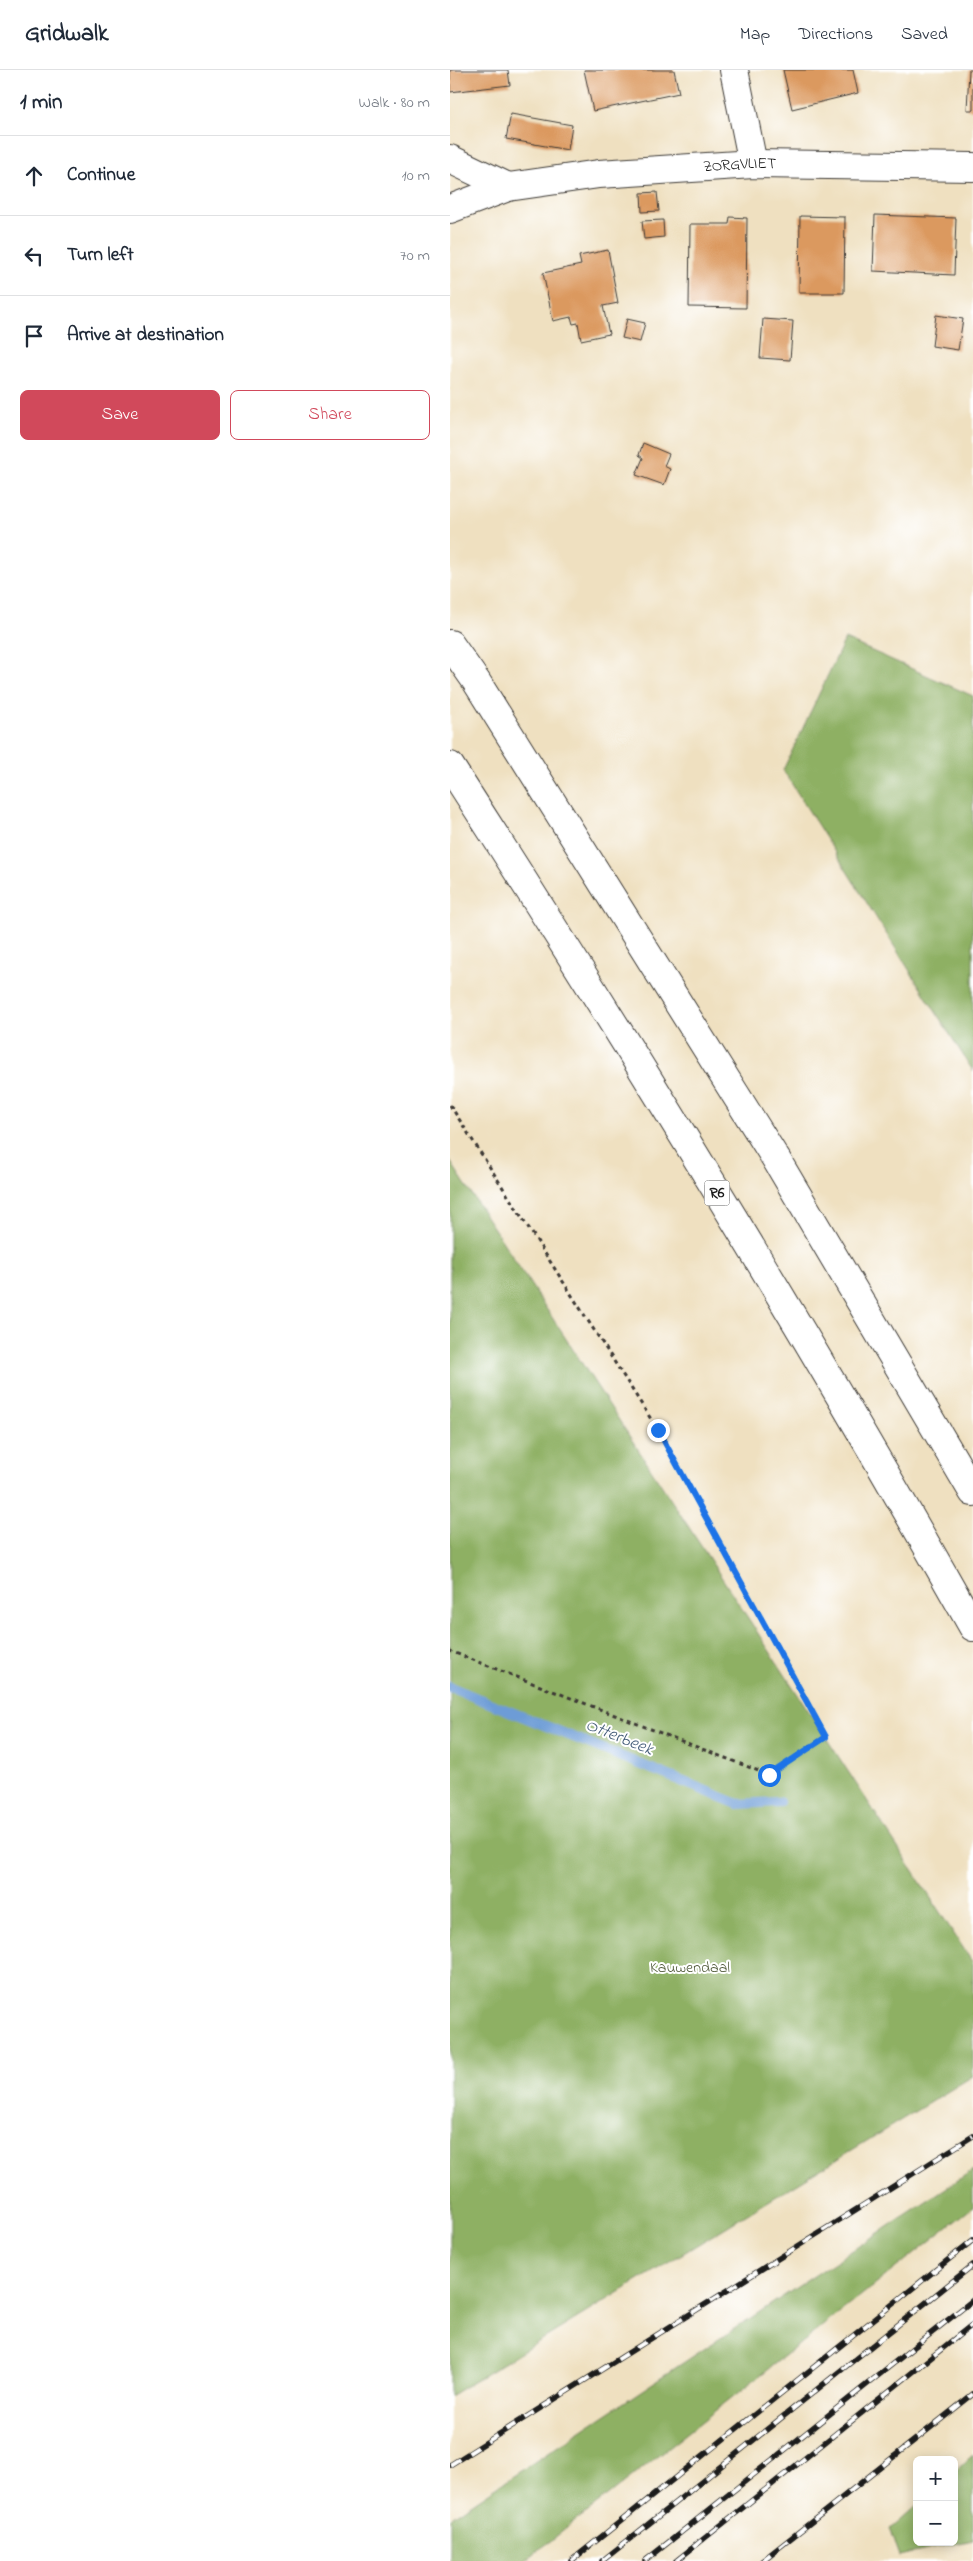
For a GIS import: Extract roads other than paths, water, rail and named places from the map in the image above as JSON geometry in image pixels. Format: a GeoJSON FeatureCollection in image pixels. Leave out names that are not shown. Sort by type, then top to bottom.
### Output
{"type":"FeatureCollection","features":[{"type":"Feature","properties":{"kind":"main road"},"geometry":{"type":"LineString","coordinates":[[734,70],[753,164]]}},
{"type":"Feature","properties":{"kind":"main road"},"geometry":{"type":"LineString","coordinates":[[450,159],[508,187]]}},
{"type":"Feature","properties":{"kind":"main road","name":"ZORGVLIET"},"geometry":{"type":"LineString","coordinates":[[450,209],[508,187],[599,174],[753,164],[973,167]]}},
{"type":"Feature","properties":{"kind":"main road"},"geometry":{"type":"LineString","coordinates":[[450,644],[476,681],[776,1159],[973,1492]]}},
{"type":"Feature","properties":{"kind":"main road","name":"R6"},"geometry":{"type":"LineString","coordinates":[[450,766],[562,939],[859,1426],[973,1626]]}},
{"type":"Feature","properties":{"kind":"waterway","name":"Otterbeek"},"geometry":{"type":"LineString","coordinates":[[450,1687],[738,1804],[779,1802]]}},
{"type":"Feature","properties":{"kind":"railway"},"geometry":{"type":"LineString","coordinates":[[450,2465],[973,2136]]}},
{"type":"Feature","properties":{"kind":"railway"},"geometry":{"type":"LineString","coordinates":[[571,2561],[973,2240]]}},
{"type":"Feature","properties":{"kind":"railway"},"geometry":{"type":"LineString","coordinates":[[602,2561],[973,2265]]}},
{"type":"Feature","properties":{"kind":"railway"},"geometry":{"type":"LineString","coordinates":[[645,2561],[973,2300]]}},
{"type":"Feature","properties":{"kind":"railway"},"geometry":{"type":"LineString","coordinates":[[676,2561],[973,2324]]}},
{"type":"Feature","properties":{"kind":"railway"},"geometry":{"type":"LineString","coordinates":[[762,2561],[973,2394]]}},
{"type":"Feature","properties":{"kind":"park label","name":"Kauwendaal"},"geometry":{"type":"Point","coordinates":[690,1968]}}]}
